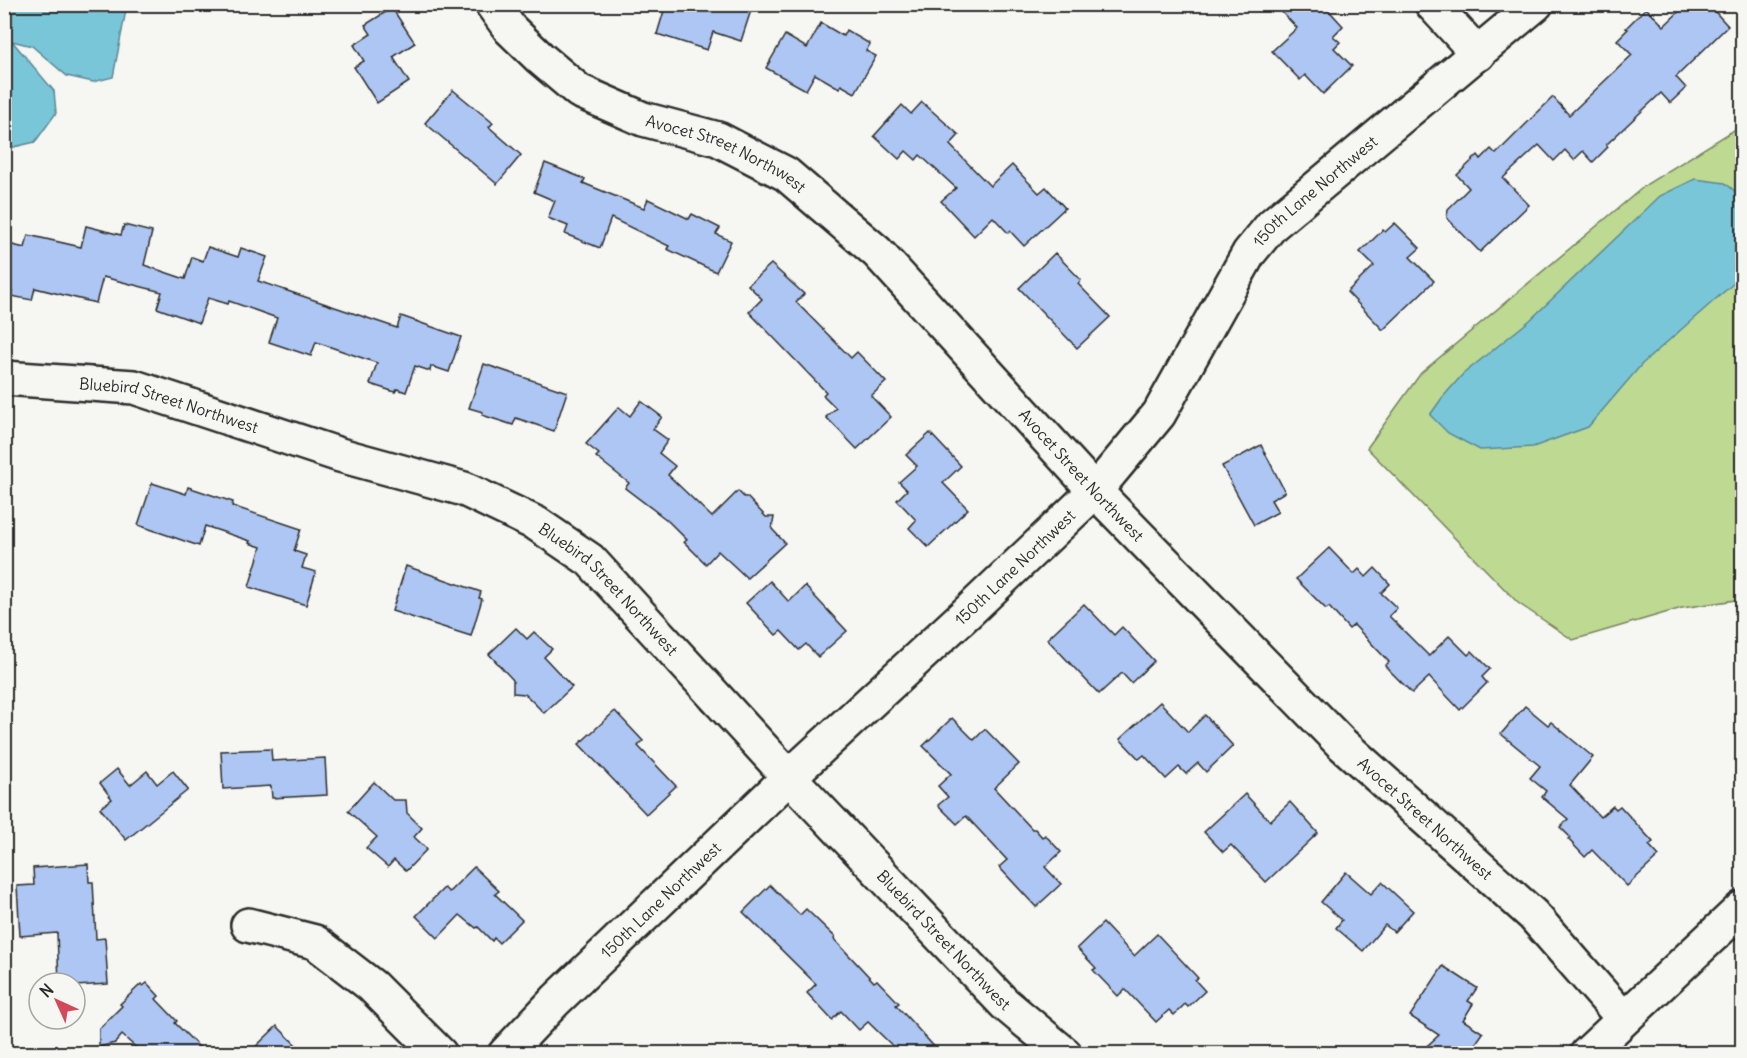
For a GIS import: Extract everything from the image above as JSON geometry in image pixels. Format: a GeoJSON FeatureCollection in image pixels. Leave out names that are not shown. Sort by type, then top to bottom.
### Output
{"type":"FeatureCollection","features":[{"type":"Feature","properties":{"kind":"street","name":"Avocet Street Northwest"},"geometry":{"type":"LineString","coordinates":[[492,4],[510,29],[579,91],[643,119],[718,139],[786,174],[877,252],[1095,491],[1341,743],[1533,915],[1623,1018]]}},
{"type":"Feature","properties":{"kind":"street"},"geometry":{"type":"LineString","coordinates":[[1432,4],[1478,54]]}},
{"type":"Feature","properties":{"kind":"street","name":"150th Lane Northwest"},"geometry":{"type":"LineString","coordinates":[[505,1053],[556,1000],[789,777],[1095,491],[1159,414],[1249,253],[1272,225],[1536,4]]}},
{"type":"Feature","properties":{"kind":"street","name":"Bluebird Street Northwest"},"geometry":{"type":"LineString","coordinates":[[4,378],[134,387],[340,455],[464,489],[537,524],[590,560],[789,777],[1005,1004],[1065,1053]]}},
{"type":"Feature","properties":{"kind":"street"},"geometry":{"type":"LineString","coordinates":[[1587,1053],[1743,908]]}},
{"type":"Feature","properties":{"kind":"street"},"geometry":{"type":"LineString","coordinates":[[248,925],[315,942],[372,986],[440,1053]]}},
{"type":"Feature","properties":{"kind":"green space"},"geometry":{"type":"Polygon","coordinates":[[[1742,125],[1742,599],[1682,608],[1573,640],[1518,603],[1367,448],[1421,373],[1647,184],[1742,125]]]}},
{"type":"Feature","properties":{"kind":"water"},"geometry":{"type":"Polygon","coordinates":[[[4,5],[127,5],[113,77],[93,82],[67,76],[32,46],[12,41],[54,91],[56,113],[35,142],[5,149],[4,5]]]}},
{"type":"Feature","properties":{"kind":"water"},"geometry":{"type":"Polygon","coordinates":[[[1695,179],[1725,183],[1742,197],[1742,276],[1642,364],[1588,427],[1533,447],[1480,450],[1448,433],[1430,415],[1463,374],[1529,321],[1660,196],[1695,179]]]}},
{"type":"Feature","properties":{"kind":"building"},"geometry":{"type":"Polygon","coordinates":[[[666,4],[753,4],[741,41],[713,32],[707,50],[657,34],[666,4]]]}},
{"type":"Feature","properties":{"kind":"building"},"geometry":{"type":"Polygon","coordinates":[[[1274,4],[1323,4],[1343,26],[1333,36],[1340,42],[1334,48],[1352,66],[1323,94],[1305,75],[1300,80],[1272,51],[1297,28],[1274,4]]]}},
{"type":"Feature","properties":{"kind":"building"},"geometry":{"type":"Polygon","coordinates":[[[1687,4],[1708,4],[1728,26],[1676,77],[1686,88],[1670,103],[1661,93],[1606,145],[1608,147],[1593,162],[1583,151],[1574,160],[1565,150],[1554,161],[1539,145],[1503,178],[1529,205],[1480,252],[1447,218],[1448,209],[1469,188],[1457,175],[1478,155],[1481,159],[1491,149],[1496,154],[1553,97],[1569,115],[1632,55],[1617,40],[1646,8],[1664,26],[1687,4]]]}},
{"type":"Feature","properties":{"kind":"building"},"geometry":{"type":"Polygon","coordinates":[[[392,8],[415,43],[393,57],[409,82],[377,103],[354,67],[364,61],[354,45],[371,34],[365,25],[392,8]]]}},
{"type":"Feature","properties":{"kind":"building"},"geometry":{"type":"Polygon","coordinates":[[[821,23],[843,36],[846,30],[870,44],[866,51],[876,56],[855,93],[841,85],[839,88],[815,74],[806,90],[766,68],[785,35],[807,48],[821,23]]]}},
{"type":"Feature","properties":{"kind":"building"},"geometry":{"type":"Polygon","coordinates":[[[453,90],[493,123],[489,127],[521,155],[497,184],[425,123],[453,90]]]}},
{"type":"Feature","properties":{"kind":"building"},"geometry":{"type":"Polygon","coordinates":[[[922,102],[959,135],[950,145],[990,186],[1012,165],[1039,193],[1046,187],[1065,208],[1024,246],[993,217],[974,236],[941,201],[956,188],[920,155],[916,160],[906,151],[899,159],[874,136],[902,105],[911,114],[922,102]]]}},
{"type":"Feature","properties":{"kind":"building"},"geometry":{"type":"Polygon","coordinates":[[[545,163],[585,179],[583,183],[644,208],[648,199],[689,219],[692,214],[720,228],[716,234],[731,241],[716,272],[667,249],[669,246],[611,218],[600,248],[565,234],[568,226],[548,218],[555,201],[534,192],[545,163]]]}},
{"type":"Feature","properties":{"kind":"building"},"geometry":{"type":"Polygon","coordinates":[[[1395,223],[1420,248],[1410,257],[1434,281],[1383,330],[1347,292],[1374,266],[1360,252],[1383,230],[1385,232],[1395,223]]]}},
{"type":"Feature","properties":{"kind":"building"},"geometry":{"type":"Polygon","coordinates":[[[124,225],[152,232],[144,265],[185,279],[192,257],[203,261],[208,247],[238,257],[241,248],[267,257],[258,281],[397,328],[401,316],[461,337],[449,372],[431,366],[430,371],[415,366],[406,392],[397,389],[395,392],[370,384],[377,363],[316,342],[311,356],[269,342],[277,318],[229,301],[228,304],[208,298],[199,323],[157,308],[162,292],[103,277],[96,303],[35,288],[32,300],[11,296],[12,291],[4,289],[4,243],[25,248],[28,235],[81,247],[86,226],[121,235],[124,225]]]}},
{"type":"Feature","properties":{"kind":"building"},"geometry":{"type":"Polygon","coordinates":[[[1055,253],[1081,280],[1078,284],[1110,317],[1077,348],[1019,288],[1055,253]]]}},
{"type":"Feature","properties":{"kind":"building"},"geometry":{"type":"Polygon","coordinates":[[[771,264],[804,294],[796,302],[851,358],[857,352],[886,382],[871,396],[891,417],[857,449],[826,417],[836,408],[823,395],[826,392],[749,312],[762,299],[748,285],[771,264]]]}},
{"type":"Feature","properties":{"kind":"building"},"geometry":{"type":"Polygon","coordinates":[[[484,364],[567,392],[554,431],[516,418],[513,425],[482,415],[483,412],[469,408],[484,364]]]}},
{"type":"Feature","properties":{"kind":"building"},"geometry":{"type":"Polygon","coordinates":[[[641,401],[662,417],[653,429],[668,440],[659,453],[675,466],[668,475],[712,517],[738,491],[766,517],[774,517],[772,529],[785,543],[747,578],[718,551],[706,564],[684,542],[687,540],[667,520],[625,488],[629,483],[596,457],[599,454],[586,444],[619,407],[630,416],[641,401]]]}},
{"type":"Feature","properties":{"kind":"building"},"geometry":{"type":"Polygon","coordinates":[[[930,433],[961,466],[943,483],[968,509],[928,547],[909,528],[916,520],[897,500],[907,490],[899,482],[917,466],[906,455],[930,433]]]}},
{"type":"Feature","properties":{"kind":"building"},"geometry":{"type":"Polygon","coordinates":[[[1261,445],[1285,492],[1271,500],[1278,512],[1254,525],[1222,466],[1261,445]]]}},
{"type":"Feature","properties":{"kind":"building"},"geometry":{"type":"Polygon","coordinates":[[[152,483],[186,494],[188,487],[233,502],[232,506],[301,529],[294,551],[306,555],[302,568],[316,572],[306,605],[249,587],[261,547],[249,543],[250,541],[205,526],[199,546],[138,525],[152,483]]]}},
{"type":"Feature","properties":{"kind":"building"},"geometry":{"type":"Polygon","coordinates":[[[1329,548],[1354,574],[1359,569],[1366,577],[1375,568],[1390,584],[1381,593],[1397,608],[1389,616],[1429,656],[1449,636],[1468,655],[1472,651],[1490,669],[1482,677],[1487,683],[1460,710],[1429,677],[1412,693],[1385,666],[1389,662],[1354,625],[1349,629],[1329,607],[1326,609],[1296,579],[1329,548]]]}},
{"type":"Feature","properties":{"kind":"building"},"geometry":{"type":"Polygon","coordinates":[[[406,566],[481,592],[479,598],[482,599],[471,636],[392,611],[406,566]]]}},
{"type":"Feature","properties":{"kind":"building"},"geometry":{"type":"Polygon","coordinates":[[[770,581],[789,602],[805,586],[847,631],[818,657],[806,644],[799,650],[781,631],[776,635],[746,603],[770,581]]]}},
{"type":"Feature","properties":{"kind":"building"},"geometry":{"type":"Polygon","coordinates":[[[1084,604],[1114,635],[1122,627],[1154,661],[1131,683],[1122,673],[1099,694],[1047,639],[1084,604]]]}},
{"type":"Feature","properties":{"kind":"building"},"geometry":{"type":"Polygon","coordinates":[[[516,628],[527,639],[534,632],[552,649],[544,657],[572,687],[544,713],[525,694],[513,693],[513,680],[489,654],[516,628]]]}},
{"type":"Feature","properties":{"kind":"building"},"geometry":{"type":"Polygon","coordinates":[[[1160,702],[1188,732],[1205,715],[1233,746],[1206,772],[1198,763],[1186,774],[1179,767],[1166,779],[1144,755],[1139,759],[1120,739],[1160,702]]]}},
{"type":"Feature","properties":{"kind":"building"},"geometry":{"type":"Polygon","coordinates":[[[1525,706],[1548,725],[1551,722],[1593,757],[1570,785],[1600,817],[1613,806],[1616,809],[1620,806],[1653,842],[1649,845],[1659,856],[1627,886],[1592,850],[1585,857],[1568,839],[1570,837],[1560,827],[1568,819],[1542,797],[1546,791],[1530,778],[1540,766],[1501,734],[1525,706]]]}},
{"type":"Feature","properties":{"kind":"building"},"geometry":{"type":"Polygon","coordinates":[[[615,711],[643,741],[638,746],[676,786],[646,814],[579,744],[615,711]]]}},
{"type":"Feature","properties":{"kind":"building"},"geometry":{"type":"Polygon","coordinates":[[[952,718],[974,740],[985,729],[1019,764],[994,788],[1032,829],[1035,829],[1042,837],[1045,835],[1061,852],[1045,867],[1061,884],[1036,907],[999,867],[1007,860],[966,816],[957,824],[938,805],[948,797],[938,786],[951,774],[923,746],[952,718]]]}},
{"type":"Feature","properties":{"kind":"building"},"geometry":{"type":"Polygon","coordinates":[[[271,749],[272,761],[325,758],[327,795],[272,798],[271,786],[223,789],[221,751],[271,749]]]}},
{"type":"Feature","properties":{"kind":"building"},"geometry":{"type":"Polygon","coordinates":[[[117,769],[130,785],[147,771],[157,784],[173,771],[188,790],[126,840],[100,808],[112,799],[100,783],[117,769]]]}},
{"type":"Feature","properties":{"kind":"building"},"geometry":{"type":"Polygon","coordinates":[[[374,782],[393,800],[406,800],[407,813],[422,828],[414,837],[427,849],[406,871],[394,860],[388,867],[366,848],[377,837],[348,811],[374,782]]]}},
{"type":"Feature","properties":{"kind":"building"},"geometry":{"type":"Polygon","coordinates":[[[1245,794],[1270,821],[1290,802],[1318,833],[1266,882],[1231,845],[1223,852],[1204,832],[1245,794]]]}},
{"type":"Feature","properties":{"kind":"building"},"geometry":{"type":"Polygon","coordinates":[[[88,864],[89,882],[93,882],[96,939],[105,938],[108,984],[87,985],[87,971],[59,971],[57,933],[20,936],[17,886],[34,885],[33,868],[88,864]]]}},
{"type":"Feature","properties":{"kind":"building"},"geometry":{"type":"Polygon","coordinates":[[[474,867],[499,891],[495,894],[522,920],[499,943],[494,938],[492,941],[478,927],[476,928],[460,915],[438,938],[416,916],[444,888],[449,892],[474,867]]]}},
{"type":"Feature","properties":{"kind":"building"},"geometry":{"type":"Polygon","coordinates":[[[1346,872],[1371,894],[1382,882],[1413,911],[1394,932],[1385,925],[1363,951],[1336,928],[1342,920],[1321,902],[1346,872]]]}},
{"type":"Feature","properties":{"kind":"building"},"geometry":{"type":"Polygon","coordinates":[[[770,885],[800,915],[806,909],[835,937],[834,939],[874,982],[877,980],[899,1003],[896,1005],[940,1053],[900,1053],[868,1022],[859,1030],[841,1011],[832,1020],[807,993],[816,984],[743,912],[770,885]]]}},
{"type":"Feature","properties":{"kind":"building"},"geometry":{"type":"Polygon","coordinates":[[[1103,923],[1134,956],[1157,934],[1198,978],[1195,980],[1205,991],[1188,1007],[1185,1004],[1174,1015],[1169,1010],[1156,1022],[1125,989],[1118,996],[1093,970],[1096,968],[1077,948],[1103,923]]]}},
{"type":"Feature","properties":{"kind":"building"},"geometry":{"type":"Polygon","coordinates":[[[1443,966],[1477,988],[1468,1001],[1473,1004],[1463,1020],[1483,1033],[1469,1053],[1419,1053],[1439,1035],[1410,1016],[1443,966]]]}},
{"type":"Feature","properties":{"kind":"building"},"geometry":{"type":"Polygon","coordinates":[[[147,983],[159,996],[156,999],[177,1021],[175,1023],[205,1053],[142,1053],[122,1035],[115,1043],[99,1047],[99,1029],[122,1006],[120,1004],[141,984],[143,986],[147,983]]]}},
{"type":"Feature","properties":{"kind":"building"},"geometry":{"type":"Polygon","coordinates":[[[277,1026],[304,1053],[249,1053],[277,1026]]]}}]}
